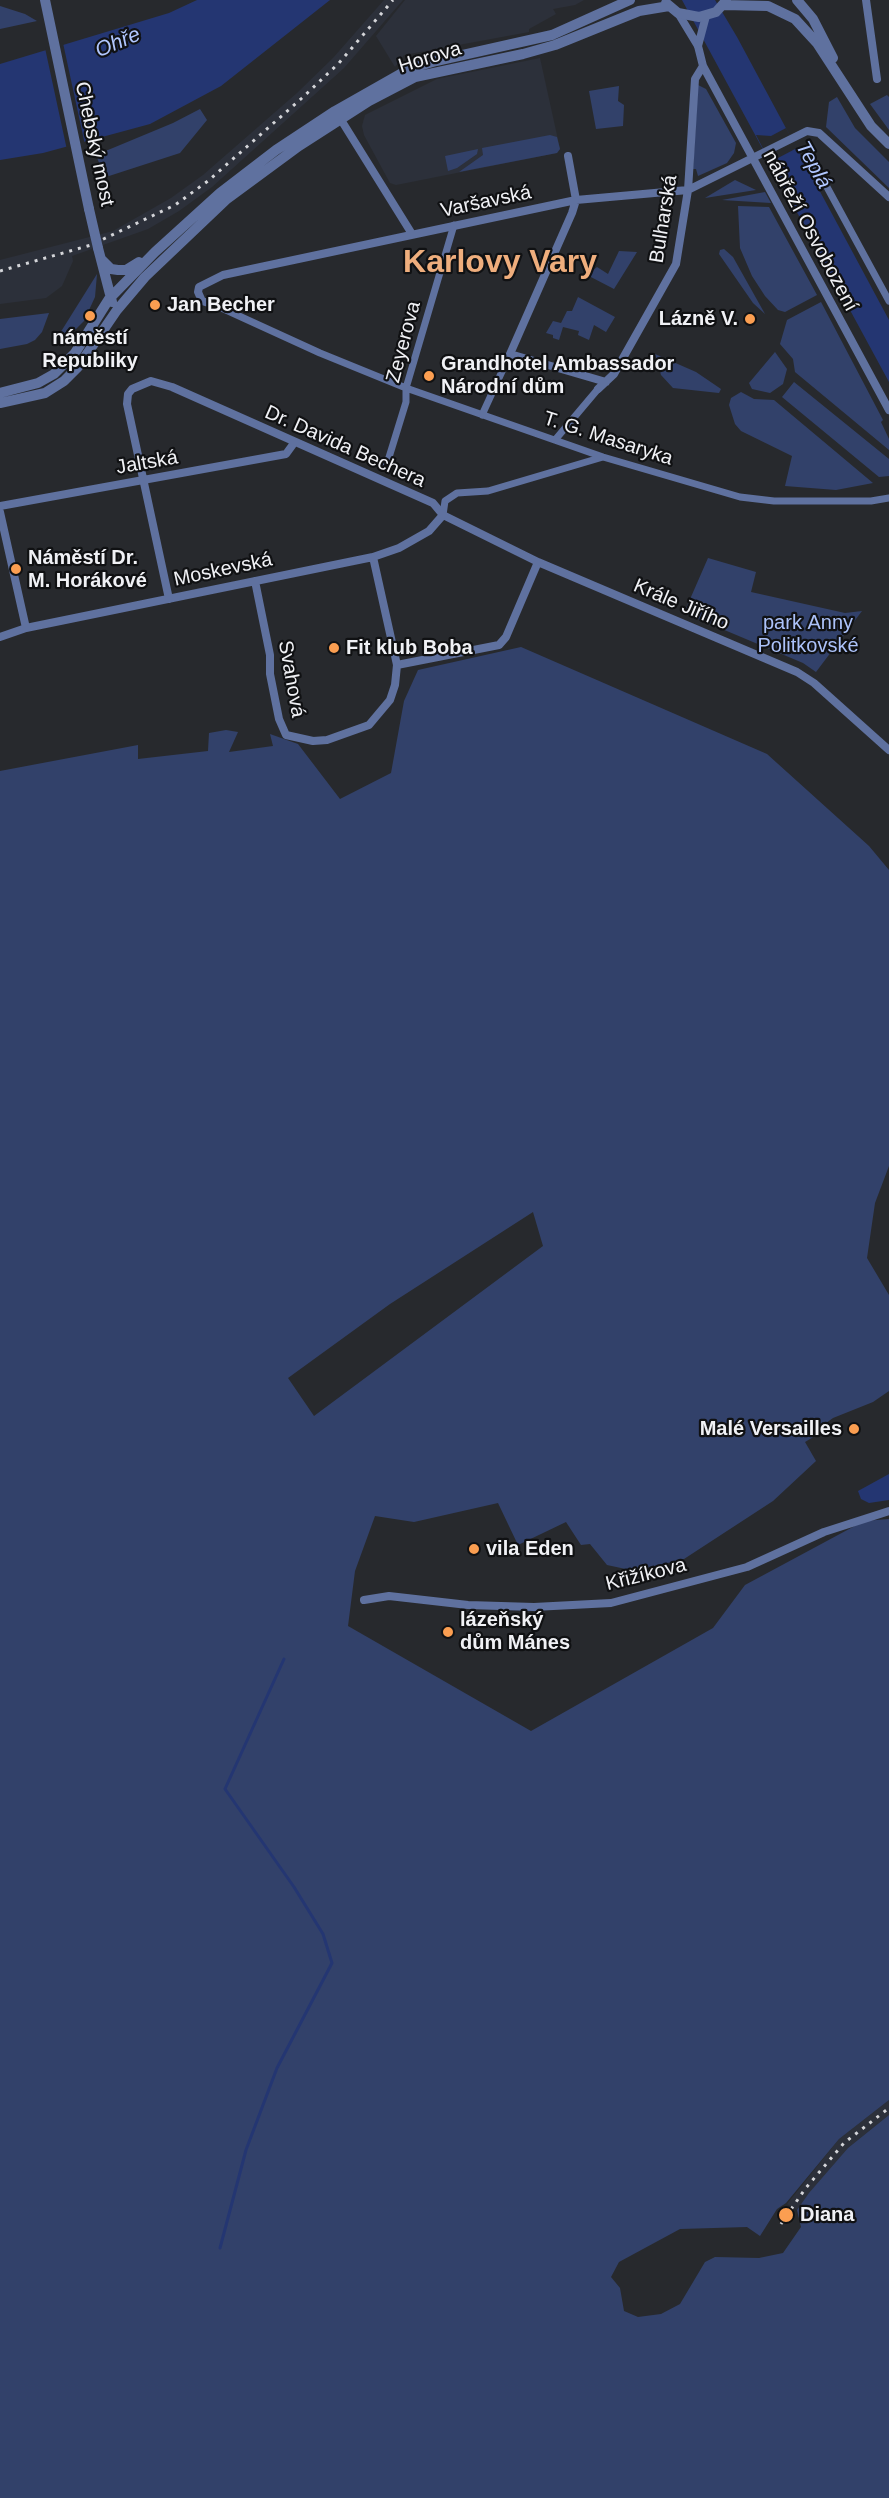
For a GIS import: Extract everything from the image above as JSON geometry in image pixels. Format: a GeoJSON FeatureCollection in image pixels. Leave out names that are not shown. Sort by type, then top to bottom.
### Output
{"type":"FeatureCollection","features":[{"type":"Feature","properties":{"kind":"street","name":"Chebský most"},"geometry":{"type":"LineString","coordinates":[[45,0],[110,299]]}},
{"type":"Feature","properties":{"kind":"street"},"geometry":{"type":"LineString","coordinates":[[581,23],[616,0]]}},
{"type":"Feature","properties":{"kind":"street","name":"Horova"},"geometry":{"type":"LineString","coordinates":[[338,115],[409,69],[552,35],[630,0]]}},
{"type":"Feature","properties":{"kind":"street"},"geometry":{"type":"LineString","coordinates":[[797,0],[813,19],[846,85]]}},
{"type":"Feature","properties":{"kind":"street"},"geometry":{"type":"LineString","coordinates":[[866,0],[877,79]]}},
{"type":"Feature","properties":{"kind":"street"},"geometry":{"type":"LineString","coordinates":[[670,6],[692,17],[706,16],[725,2],[768,6],[795,19],[817,43],[871,126],[889,144]]}},
{"type":"Feature","properties":{"kind":"street"},"geometry":{"type":"LineString","coordinates":[[670,6],[698,46],[703,66]]}},
{"type":"Feature","properties":{"kind":"street","name":"Horova"},"geometry":{"type":"LineString","coordinates":[[224,196],[276,150],[338,115],[416,77],[523,54],[555,45],[639,11],[670,6]]}},
{"type":"Feature","properties":{"kind":"street"},"geometry":{"type":"LineString","coordinates":[[698,46],[706,16]]}},
{"type":"Feature","properties":{"kind":"street","name":"nábřeží Osvobození"},"geometry":{"type":"LineString","coordinates":[[703,66],[889,410]]}},
{"type":"Feature","properties":{"kind":"street","name":"Bulharská"},"geometry":{"type":"LineString","coordinates":[[555,440],[598,388],[614,374],[672,276],[680,253],[688,190],[695,79],[703,66]]}},
{"type":"Feature","properties":{"kind":"street"},"geometry":{"type":"LineString","coordinates":[[338,115],[412,234]]}},
{"type":"Feature","properties":{"kind":"street","name":"Varšavská"},"geometry":{"type":"LineString","coordinates":[[223,275],[576,200],[688,190],[807,131],[819,133],[889,197]]}},
{"type":"Feature","properties":{"kind":"street"},"geometry":{"type":"LineString","coordinates":[[809,154],[889,300]]}},
{"type":"Feature","properties":{"kind":"street"},"geometry":{"type":"LineString","coordinates":[[482,415],[576,200],[568,156]]}},
{"type":"Feature","properties":{"kind":"street"},"geometry":{"type":"LineString","coordinates":[[0,393],[38,383],[54,374],[75,353],[110,299],[155,252],[224,196]]}},
{"type":"Feature","properties":{"kind":"street"},"geometry":{"type":"LineString","coordinates":[[0,403],[45,393],[64,381],[78,367],[117,310],[145,277],[224,196]]}},
{"type":"Feature","properties":{"kind":"street","name":"Zeyerova"},"geometry":{"type":"LineString","coordinates":[[386,467],[406,402],[406,388],[454,225]]}},
{"type":"Feature","properties":{"kind":"street"},"geometry":{"type":"LineString","coordinates":[[102,260],[111,269],[126,270],[155,252]]}},
{"type":"Feature","properties":{"kind":"street","name":"T. G. Masaryka"},"geometry":{"type":"LineString","coordinates":[[223,275],[199,287],[198,292],[202,301],[406,388],[603,457],[740,496],[774,501],[886,500]]}},
{"type":"Feature","properties":{"kind":"street"},"geometry":{"type":"LineString","coordinates":[[110,299],[117,310]]}},
{"type":"Feature","properties":{"kind":"street"},"geometry":{"type":"LineString","coordinates":[[510,354],[606,382]]}},
{"type":"Feature","properties":{"kind":"street","name":"Dr. Davida Bechera"},"geometry":{"type":"LineString","coordinates":[[142,481],[127,404],[128,394],[140,384],[152,381],[164,384],[433,503],[443,515]]}},
{"type":"Feature","properties":{"kind":"street","name":"Jaltská"},"geometry":{"type":"LineString","coordinates":[[0,506],[286,454],[294,443]]}},
{"type":"Feature","properties":{"kind":"street","name":"Dr. Davida Bechera"},"geometry":{"type":"LineString","coordinates":[[443,515],[445,501],[457,493],[488,491],[603,457]]}},
{"type":"Feature","properties":{"kind":"street"},"geometry":{"type":"LineString","coordinates":[[142,481],[169,599]]}},
{"type":"Feature","properties":{"kind":"street"},"geometry":{"type":"LineString","coordinates":[[0,512],[26,628]]}},
{"type":"Feature","properties":{"kind":"street","name":"Moskevská"},"geometry":{"type":"LineString","coordinates":[[0,637],[26,628],[373,556],[399,548],[429,531],[443,515]]}},
{"type":"Feature","properties":{"kind":"street","name":"Krále Jiřího"},"geometry":{"type":"LineString","coordinates":[[443,515],[538,562],[797,672],[814,683],[889,750]]}},
{"type":"Feature","properties":{"kind":"street","name":"Svahová"},"geometry":{"type":"LineString","coordinates":[[255,580],[270,654],[270,674],[279,719],[286,735],[313,741],[327,740],[369,725],[390,700],[397,665],[373,556]]}},
{"type":"Feature","properties":{"kind":"street"},"geometry":{"type":"LineString","coordinates":[[397,665],[499,645],[506,637],[538,562]]}},
{"type":"Feature","properties":{"kind":"street","name":"Křižíkova"},"geometry":{"type":"LineString","coordinates":[[364,1600],[389,1596],[468,1605],[534,1607],[610,1604],[747,1567],[824,1532],[889,1511]]}},
{"type":"Feature","properties":{"kind":"shaded area"},"geometry":{"type":"Polygon","coordinates":[[[384,0],[403,0],[344,68],[212,187],[179,211],[148,229],[72,256],[73,261],[62,286],[46,298],[0,304],[0,260],[113,231],[171,198],[203,175],[297,93],[333,58],[384,0]]]}},
{"type":"Feature","properties":{"kind":"shaded area"},"geometry":{"type":"Polygon","coordinates":[[[405,0],[584,0],[575,5],[553,9],[556,14],[529,29],[529,32],[404,55],[395,67],[376,36],[405,0]]]}},
{"type":"Feature","properties":{"kind":"shaded area"},"geometry":{"type":"Polygon","coordinates":[[[540,58],[560,149],[557,153],[396,185],[390,183],[364,135],[362,126],[365,115],[437,79],[540,58]]]}},
{"type":"Feature","properties":{"kind":"shaded area"},"geometry":{"type":"Polygon","coordinates":[[[889,2100],[889,2115],[848,2148],[797,2210],[787,2204],[839,2139],[889,2100]]]}},
{"type":"Feature","properties":{"kind":"green space"},"geometry":{"type":"Polygon","coordinates":[[[0,6],[25,14],[37,21],[0,29],[0,6]]]}},
{"type":"Feature","properties":{"kind":"green space"},"geometry":{"type":"Polygon","coordinates":[[[698,85],[706,89],[736,143],[734,153],[727,163],[698,176],[696,169],[693,169],[698,85]]]}},
{"type":"Feature","properties":{"kind":"green space"},"geometry":{"type":"Polygon","coordinates":[[[619,86],[618,101],[624,105],[623,126],[596,129],[589,91],[619,86]]]}},
{"type":"Feature","properties":{"kind":"green space"},"geometry":{"type":"Polygon","coordinates":[[[887,95],[889,97],[889,130],[870,104],[887,95]]]}},
{"type":"Feature","properties":{"kind":"green space"},"geometry":{"type":"Polygon","coordinates":[[[837,97],[855,128],[889,162],[889,188],[826,127],[829,102],[837,97]]]}},
{"type":"Feature","properties":{"kind":"green space"},"geometry":{"type":"Polygon","coordinates":[[[200,109],[207,120],[180,153],[109,176],[103,173],[96,155],[173,123],[200,109]]]}},
{"type":"Feature","properties":{"kind":"green space"},"geometry":{"type":"Polygon","coordinates":[[[550,135],[557,137],[560,149],[557,153],[459,172],[483,155],[482,148],[550,135]]]}},
{"type":"Feature","properties":{"kind":"green space"},"geometry":{"type":"Polygon","coordinates":[[[478,149],[477,154],[457,168],[448,171],[445,156],[478,149]]]}},
{"type":"Feature","properties":{"kind":"green space"},"geometry":{"type":"Polygon","coordinates":[[[735,180],[756,190],[705,198],[735,180]]]}},
{"type":"Feature","properties":{"kind":"green space"},"geometry":{"type":"Polygon","coordinates":[[[765,192],[771,203],[722,200],[765,192]]]}},
{"type":"Feature","properties":{"kind":"green space"},"geometry":{"type":"Polygon","coordinates":[[[738,206],[769,207],[817,295],[785,312],[778,310],[765,296],[752,276],[740,248],[738,206]]]}},
{"type":"Feature","properties":{"kind":"green space"},"geometry":{"type":"Polygon","coordinates":[[[724,249],[733,257],[765,314],[753,303],[719,254],[720,250],[724,249]]]}},
{"type":"Feature","properties":{"kind":"green space"},"geometry":{"type":"Polygon","coordinates":[[[619,251],[637,252],[614,289],[587,275],[597,267],[608,274],[619,251]]]}},
{"type":"Feature","properties":{"kind":"green space"},"geometry":{"type":"Polygon","coordinates":[[[97,274],[95,297],[84,321],[68,337],[52,346],[97,274]]]}},
{"type":"Feature","properties":{"kind":"green space"},"geometry":{"type":"Polygon","coordinates":[[[578,297],[615,317],[606,332],[594,325],[589,340],[578,335],[579,331],[563,327],[559,340],[546,333],[553,321],[561,323],[567,311],[572,311],[578,297]]]}},
{"type":"Feature","properties":{"kind":"green space"},"geometry":{"type":"Polygon","coordinates":[[[821,302],[883,420],[881,422],[889,439],[889,450],[795,372],[793,359],[780,344],[787,320],[821,302]]]}},
{"type":"Feature","properties":{"kind":"green space"},"geometry":{"type":"Polygon","coordinates":[[[49,313],[42,332],[35,340],[27,344],[0,349],[0,319],[49,313]]]}},
{"type":"Feature","properties":{"kind":"green space"},"geometry":{"type":"Polygon","coordinates":[[[775,352],[787,369],[783,384],[770,393],[752,389],[749,383],[775,352]]]}},
{"type":"Feature","properties":{"kind":"green space"},"geometry":{"type":"Polygon","coordinates":[[[655,354],[696,372],[721,389],[719,393],[673,388],[661,375],[655,354]]]}},
{"type":"Feature","properties":{"kind":"green space"},"geometry":{"type":"Polygon","coordinates":[[[794,382],[889,459],[889,476],[879,477],[782,397],[794,382]]]}},
{"type":"Feature","properties":{"kind":"green space"},"geometry":{"type":"Polygon","coordinates":[[[741,392],[754,399],[774,400],[873,483],[836,490],[785,486],[792,456],[741,431],[735,424],[729,405],[731,398],[741,392]]]}},
{"type":"Feature","properties":{"kind":"green space","name":"park Anny Politkovské"},"geometry":{"type":"Polygon","coordinates":[[[708,558],[756,572],[751,592],[845,613],[862,611],[816,672],[803,663],[684,613],[708,558]]]}},
{"type":"Feature","properties":{"kind":"green space"},"geometry":{"type":"Polygon","coordinates":[[[521,647],[767,754],[869,846],[889,870],[889,1166],[875,1203],[867,1258],[889,1295],[889,1391],[873,1402],[833,1418],[826,1423],[820,1433],[805,1442],[816,1461],[773,1501],[684,1559],[635,1571],[607,1565],[590,1544],[581,1545],[566,1522],[518,1545],[498,1503],[414,1522],[375,1516],[355,1571],[348,1626],[531,1731],[713,1628],[745,1585],[864,1521],[889,1519],[889,2100],[839,2139],[786,2203],[777,2209],[760,2236],[747,2227],[680,2229],[619,2262],[611,2277],[620,2288],[624,2311],[638,2317],[661,2314],[680,2304],[705,2262],[715,2257],[759,2258],[783,2253],[801,2227],[797,2210],[809,2193],[848,2148],[889,2115],[889,2498],[0,2498],[0,771],[138,745],[138,759],[208,751],[209,733],[226,730],[238,732],[229,752],[273,746],[270,734],[298,744],[340,799],[391,773],[404,701],[418,670],[521,647]],[[533,1212],[390,1304],[288,1378],[314,1416],[543,1246],[533,1212]]]}},
{"type":"Feature","properties":{"kind":"water","name":"Ohře"},"geometry":{"type":"Polygon","coordinates":[[[197,0],[330,0],[221,86],[150,124],[43,153],[0,160],[0,64],[169,13],[197,0]]]}},
{"type":"Feature","properties":{"kind":"water"},"geometry":{"type":"Polygon","coordinates":[[[682,0],[715,0],[737,37],[889,320],[889,382],[682,0]]]}},
{"type":"Feature","properties":{"kind":"water","name":"Malé Versailles"},"geometry":{"type":"Polygon","coordinates":[[[889,1474],[889,1500],[869,1503],[861,1499],[858,1491],[889,1474]]]}},
{"type":"Feature","properties":{"kind":"pier"},"geometry":{"type":"Polygon","coordinates":[[[63,43],[85,145],[67,150],[45,48],[63,43]]]}},
{"type":"Feature","properties":{"kind":"pier"},"geometry":{"type":"Polygon","coordinates":[[[786,128],[797,148],[778,158],[773,168],[756,135],[771,136],[786,128]]]}},
{"type":"Feature","properties":{"kind":"waterway"},"geometry":{"type":"LineString","coordinates":[[220,2248],[246,2150],[277,2068],[332,1963],[323,1934],[294,1887],[225,1789],[284,1659]]}},
{"type":"Feature","properties":{"kind":"railway"},"geometry":{"type":"LineString","coordinates":[[0,271],[91,245],[175,205],[208,181],[302,98],[339,63],[393,0]]}},
{"type":"Feature","properties":{"kind":"railway"},"geometry":{"type":"LineString","coordinates":[[781,2224],[805,2189],[844,2143],[889,2108]]}},
{"type":"Feature","properties":{"kind":"place","name":"Jan Becher"},"geometry":{"type":"Point","coordinates":[155,305]}},
{"type":"Feature","properties":{"kind":"place","name":"náměstí Republiky"},"geometry":{"type":"Point","coordinates":[90,316]}},
{"type":"Feature","properties":{"kind":"place","name":"Lázně V."},"geometry":{"type":"Point","coordinates":[750,319]}},
{"type":"Feature","properties":{"kind":"place","name":"Grandhotel Ambassador Národní dům"},"geometry":{"type":"Point","coordinates":[429,376]}},
{"type":"Feature","properties":{"kind":"place","name":"Náměstí Dr. M. Horákové"},"geometry":{"type":"Point","coordinates":[16,569]}},
{"type":"Feature","properties":{"kind":"place","name":"Fit klub Boba"},"geometry":{"type":"Point","coordinates":[334,648]}},
{"type":"Feature","properties":{"kind":"place","name":"Malé Versailles"},"geometry":{"type":"Point","coordinates":[854,1429]}},
{"type":"Feature","properties":{"kind":"place","name":"vila Eden"},"geometry":{"type":"Point","coordinates":[474,1549]}},
{"type":"Feature","properties":{"kind":"place","name":"lázeňský dům Mánes"},"geometry":{"type":"Point","coordinates":[448,1632]}},
{"type":"Feature","properties":{"kind":"place","name":"Diana"},"geometry":{"type":"Point","coordinates":[786,2215]}},
{"type":"Feature","properties":{"kind":"district","name":"Karlovy Vary"},"geometry":{"type":"Point","coordinates":[500,263]}},
{"type":"Feature","properties":{"kind":"water label","name":"Teplá"},"geometry":{"type":"Point","coordinates":[813,165]}}]}
